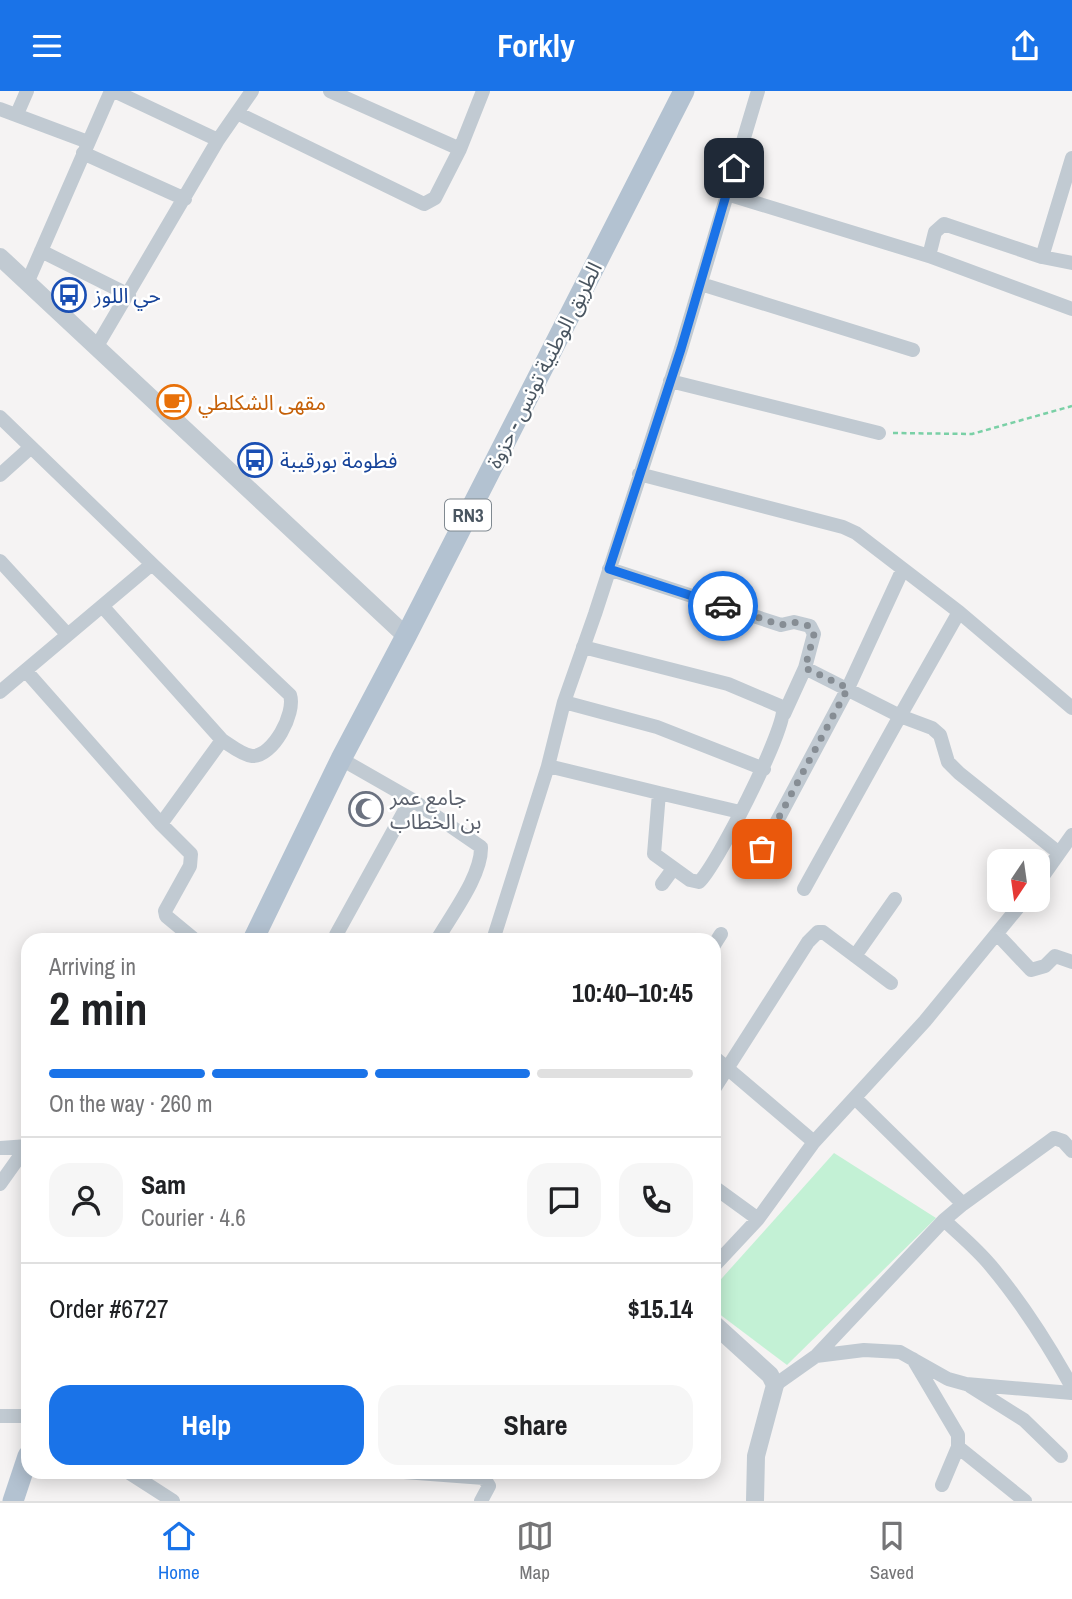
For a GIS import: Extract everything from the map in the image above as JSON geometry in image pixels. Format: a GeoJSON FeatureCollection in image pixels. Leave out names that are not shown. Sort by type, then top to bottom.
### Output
{"type":"FeatureCollection","features":[{"type":"Feature","properties":{"kind":"main road","name":"الطريق الوطنية تونس - حزوة"},"geometry":{"type":"LineString","coordinates":[[256,933],[341,759],[407,636],[684,91]]}},
{"type":"Feature","properties":{"kind":"main road"},"geometry":{"type":"LineString","coordinates":[[13,1501],[21,1477]]}},
{"type":"Feature","properties":{"kind":"street"},"geometry":{"type":"LineString","coordinates":[[17,114],[27,91]]}},
{"type":"Feature","properties":{"kind":"street"},"geometry":{"type":"LineString","coordinates":[[28,281],[112,91],[218,140]]}},
{"type":"Feature","properties":{"kind":"street"},"geometry":{"type":"LineString","coordinates":[[97,346],[218,140],[252,91]]}},
{"type":"Feature","properties":{"kind":"street"},"geometry":{"type":"LineString","coordinates":[[330,91],[460,149]]}},
{"type":"Feature","properties":{"kind":"street"},"geometry":{"type":"LineString","coordinates":[[237,113],[424,204],[435,198],[460,149],[483,91]]}},
{"type":"Feature","properties":{"kind":"street"},"geometry":{"type":"LineString","coordinates":[[495,933],[548,766],[564,702],[701,284],[758,91]]}},
{"type":"Feature","properties":{"kind":"street"},"geometry":{"type":"LineString","coordinates":[[0,109],[17,114],[85,147],[185,199]]}},
{"type":"Feature","properties":{"kind":"street"},"geometry":{"type":"LineString","coordinates":[[1042,257],[1072,158]]}},
{"type":"Feature","properties":{"kind":"street"},"geometry":{"type":"LineString","coordinates":[[727,194],[929,256],[1072,309]]}},
{"type":"Feature","properties":{"kind":"street"},"geometry":{"type":"LineString","coordinates":[[929,256],[935,232],[944,223],[1042,257],[1072,263]]}},
{"type":"Feature","properties":{"kind":"street"},"geometry":{"type":"LineString","coordinates":[[41,251],[129,295]]}},
{"type":"Feature","properties":{"kind":"street"},"geometry":{"type":"LineString","coordinates":[[0,257],[407,636]]}},
{"type":"Feature","properties":{"kind":"street"},"geometry":{"type":"LineString","coordinates":[[701,284],[913,350]]}},
{"type":"Feature","properties":{"kind":"street"},"geometry":{"type":"LineString","coordinates":[[670,381],[879,433]]}},
{"type":"Feature","properties":{"kind":"street"},"geometry":{"type":"LineString","coordinates":[[0,417],[290,695],[292,713],[268,751],[261,755],[248,756],[222,740],[103,607]]}},
{"type":"Feature","properties":{"kind":"street"},"geometry":{"type":"LineString","coordinates":[[0,475],[30,447]]}},
{"type":"Feature","properties":{"kind":"street"},"geometry":{"type":"LineString","coordinates":[[639,474],[843,527],[856,533],[958,612],[1072,708]]}},
{"type":"Feature","properties":{"kind":"street"},"geometry":{"type":"LineString","coordinates":[[0,561],[67,634]]}},
{"type":"Feature","properties":{"kind":"street"},"geometry":{"type":"LineString","coordinates":[[0,692],[152,564]]}},
{"type":"Feature","properties":{"kind":"street"},"geometry":{"type":"LineString","coordinates":[[609,569],[781,625],[793,622],[810,626],[814,634],[805,668],[783,714],[764,769],[699,882],[690,880],[673,869],[657,857],[653,849],[659,793]]}},
{"type":"Feature","properties":{"kind":"street"},"geometry":{"type":"LineString","coordinates":[[750,872],[848,688],[902,571]]}},
{"type":"Feature","properties":{"kind":"street"},"geometry":{"type":"LineString","coordinates":[[804,889],[958,612]]}},
{"type":"Feature","properties":{"kind":"street"},"geometry":{"type":"LineString","coordinates":[[583,647],[729,684],[780,706],[783,714]]}},
{"type":"Feature","properties":{"kind":"street"},"geometry":{"type":"LineString","coordinates":[[805,668],[900,716],[932,728],[940,735],[948,762],[959,773],[1059,853]]}},
{"type":"Feature","properties":{"kind":"street"},"geometry":{"type":"LineString","coordinates":[[26,671],[161,824],[191,854],[190,866],[165,911],[166,916],[187,933]]}},
{"type":"Feature","properties":{"kind":"street"},"geometry":{"type":"LineString","coordinates":[[564,702],[657,727],[764,769]]}},
{"type":"Feature","properties":{"kind":"street"},"geometry":{"type":"LineString","coordinates":[[161,824],[222,740]]}},
{"type":"Feature","properties":{"kind":"street"},"geometry":{"type":"LineString","coordinates":[[341,759],[411,799],[481,846],[482,860],[441,933]]}},
{"type":"Feature","properties":{"kind":"street"},"geometry":{"type":"LineString","coordinates":[[548,766],[740,812]]}},
{"type":"Feature","properties":{"kind":"street"},"geometry":{"type":"LineString","coordinates":[[337,933],[411,799]]}},
{"type":"Feature","properties":{"kind":"street"},"geometry":{"type":"LineString","coordinates":[[1050,866],[1072,835]]}},
{"type":"Feature","properties":{"kind":"street"},"geometry":{"type":"LineString","coordinates":[[662,884],[673,869]]}},
{"type":"Feature","properties":{"kind":"street"},"geometry":{"type":"LineString","coordinates":[[855,956],[895,899]]}},
{"type":"Feature","properties":{"kind":"street"},"geometry":{"type":"LineString","coordinates":[[721,1259],[758,1219],[814,1142],[856,1099],[1015,912]]}},
{"type":"Feature","properties":{"kind":"street"},"geometry":{"type":"LineString","coordinates":[[721,1079],[813,935],[823,932],[891,983]]}},
{"type":"Feature","properties":{"kind":"street"},"geometry":{"type":"LineString","coordinates":[[997,934],[1031,970],[1045,967],[1055,956],[1072,962]]}},
{"type":"Feature","properties":{"kind":"street"},"geometry":{"type":"LineString","coordinates":[[721,1062],[814,1142]]}},
{"type":"Feature","properties":{"kind":"street"},"geometry":{"type":"LineString","coordinates":[[856,1099],[962,1204]]}},
{"type":"Feature","properties":{"kind":"street"},"geometry":{"type":"LineString","coordinates":[[755,1501],[756,1456],[775,1385],[816,1356],[962,1204],[1054,1138],[1063,1141],[1072,1151]]}},
{"type":"Feature","properties":{"kind":"street"},"geometry":{"type":"LineString","coordinates":[[0,1184],[21,1154]]}},
{"type":"Feature","properties":{"kind":"street"},"geometry":{"type":"LineString","coordinates":[[721,1192],[758,1219]]}},
{"type":"Feature","properties":{"kind":"street"},"geometry":{"type":"LineString","coordinates":[[944,1220],[989,1264],[1015,1297],[1044,1337],[1072,1387]]}},
{"type":"Feature","properties":{"kind":"street"},"geometry":{"type":"LineString","coordinates":[[721,1330],[770,1375],[775,1385]]}},
{"type":"Feature","properties":{"kind":"street"},"geometry":{"type":"LineString","coordinates":[[816,1356],[864,1350],[900,1352],[913,1357],[948,1378],[966,1384],[1024,1420],[1061,1456]]}},
{"type":"Feature","properties":{"kind":"street"},"geometry":{"type":"LineString","coordinates":[[913,1357],[958,1436],[958,1447],[942,1485]]}},
{"type":"Feature","properties":{"kind":"street"},"geometry":{"type":"LineString","coordinates":[[966,1384],[1072,1393]]}},
{"type":"Feature","properties":{"kind":"street"},"geometry":{"type":"LineString","coordinates":[[1,1415],[21,1416]]}},
{"type":"Feature","properties":{"kind":"street"},"geometry":{"type":"LineString","coordinates":[[958,1447],[1025,1501]]}},
{"type":"Feature","properties":{"kind":"street"},"geometry":{"type":"LineString","coordinates":[[139,1479],[173,1501]]}},
{"type":"Feature","properties":{"kind":"street"},"geometry":{"type":"LineString","coordinates":[[481,1501],[489,1486],[485,1479]]}},
{"type":"Feature","properties":{"kind":"path"},"geometry":{"type":"LineString","coordinates":[[879,433],[972,434],[1072,406]]}},
{"type":"Feature","properties":{"kind":"green space"},"geometry":{"type":"Polygon","coordinates":[[[834,1153],[936,1218],[787,1365],[721,1315],[721,1279],[834,1153]]]}},
{"type":"Feature","properties":{"kind":"way so far"},"geometry":{"type":"LineString","coordinates":[[723,606],[781,625],[793,622],[810,626],[814,634],[805,668],[848,688],[762,849]]}},
{"type":"Feature","properties":{"kind":"place","name":"حي اللوز"},"geometry":{"type":"Point","coordinates":[69,295]}},
{"type":"Feature","properties":{"kind":"place","name":"مقهى الشكلطي"},"geometry":{"type":"Point","coordinates":[174,402]}},
{"type":"Feature","properties":{"kind":"place","name":"فطومة بورقيبة"},"geometry":{"type":"Point","coordinates":[255,460]}},
{"type":"Feature","properties":{"kind":"place","name":"جامع عمر بن الخطاب"},"geometry":{"type":"Point","coordinates":[366,809]}},
{"type":"Feature","properties":{"kind":"route"},"geometry":{"type":"LineString","coordinates":[[723,606],[609,569],[681,349],[734,168]]}}]}
